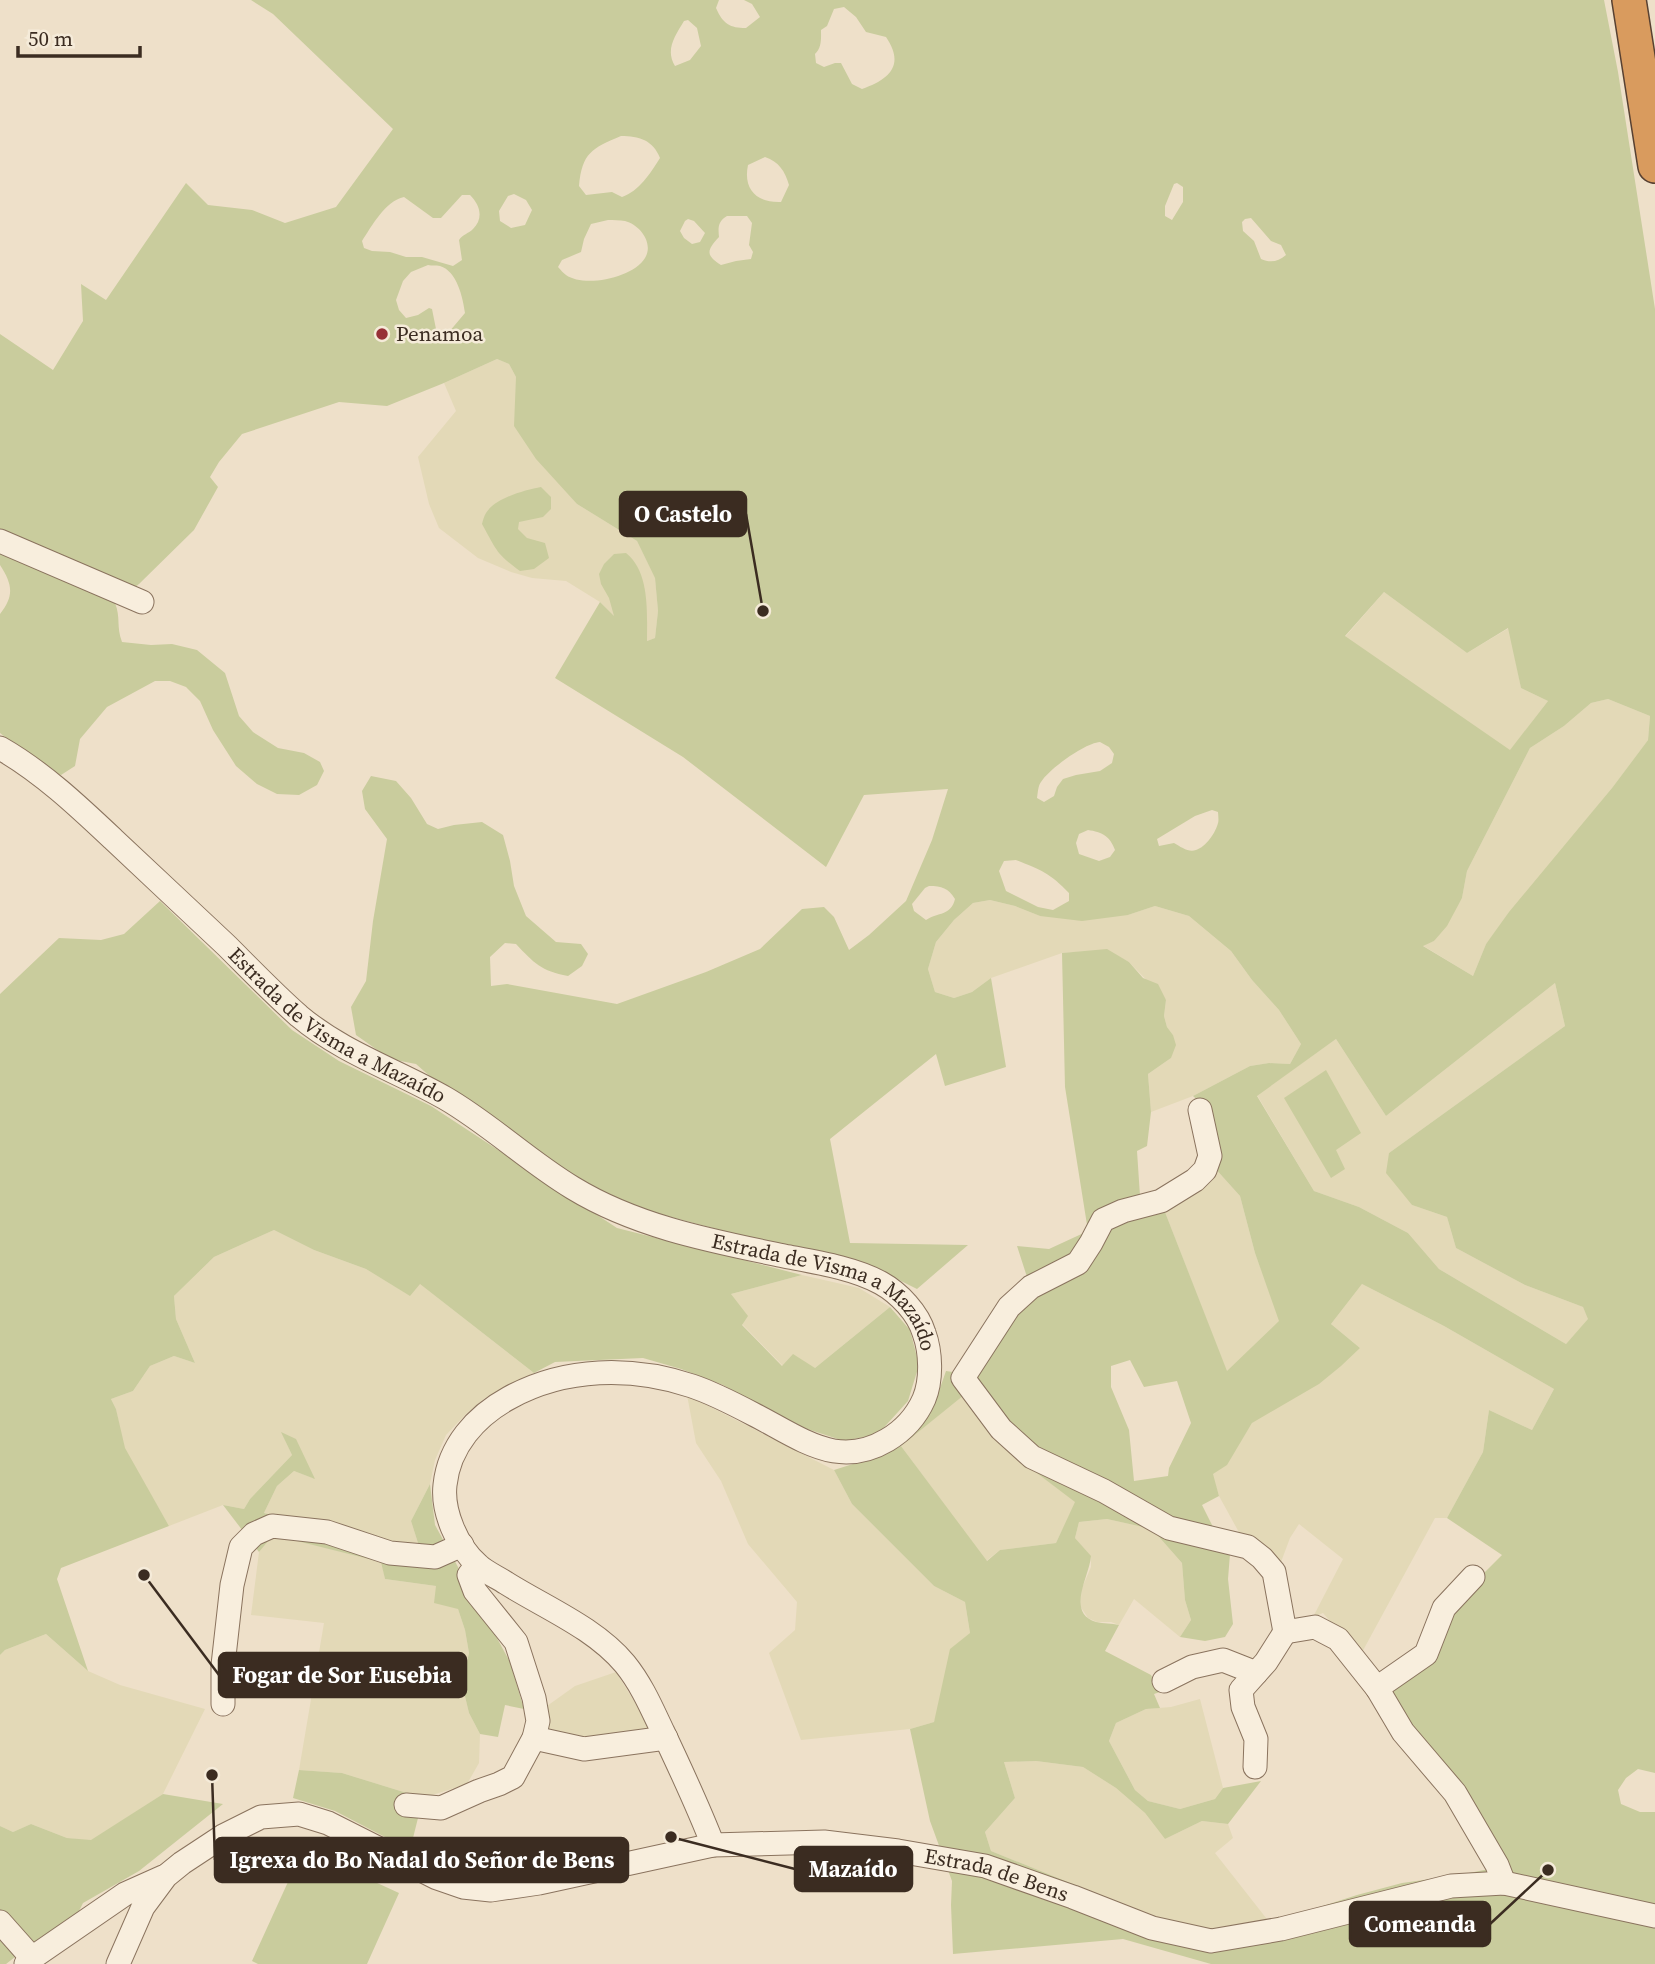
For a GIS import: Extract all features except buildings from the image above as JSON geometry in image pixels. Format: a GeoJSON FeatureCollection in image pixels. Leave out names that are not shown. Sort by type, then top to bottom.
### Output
{"type":"FeatureCollection","features":[{"type":"Feature","properties":{"kind":"highway"},"geometry":{"type":"LineString","coordinates":[[1629,0],[1655,166]]}},
{"type":"Feature","properties":{"kind":"street"},"geometry":{"type":"LineString","coordinates":[[0,541],[142,602]]}},
{"type":"Feature","properties":{"kind":"street","name":"Estrada de Visma a Mazaído"},"geometry":{"type":"LineString","coordinates":[[0,748],[32,768],[90,818],[294,1011],[324,1035],[367,1060],[446,1098],[542,1168],[610,1208],[681,1232],[853,1272],[881,1283],[904,1302],[923,1329],[929,1351],[929,1380],[924,1399],[909,1421],[887,1441],[862,1452],[829,1451],[697,1387],[621,1372],[596,1372],[557,1378],[528,1388],[495,1405],[470,1428],[450,1463],[445,1486],[446,1507],[462,1545],[477,1565],[599,1639],[619,1657],[637,1679],[693,1794],[713,1845]]}},
{"type":"Feature","properties":{"kind":"street"},"geometry":{"type":"LineString","coordinates":[[963,1378],[1009,1307],[1031,1287],[1078,1263],[1103,1220],[1161,1200],[1195,1180],[1205,1170],[1210,1156],[1200,1110]]}},
{"type":"Feature","properties":{"kind":"street"},"geometry":{"type":"LineString","coordinates":[[929,1380],[963,1378]]}},
{"type":"Feature","properties":{"kind":"street"},"geometry":{"type":"LineString","coordinates":[[963,1378],[1001,1429],[1032,1457],[1104,1490],[1169,1528],[1248,1547],[1274,1572],[1284,1632],[1266,1662],[1241,1690],[1243,1707],[1256,1739],[1255,1767]]}},
{"type":"Feature","properties":{"kind":"street"},"geometry":{"type":"LineString","coordinates":[[223,1704],[223,1665],[232,1585],[241,1547],[254,1534],[272,1526],[327,1532],[390,1553],[435,1557],[462,1545]]}},
{"type":"Feature","properties":{"kind":"street"},"geometry":{"type":"LineString","coordinates":[[406,1805],[440,1808],[513,1777],[534,1738],[538,1721],[534,1698],[516,1642],[475,1591],[469,1575],[477,1565]]}},
{"type":"Feature","properties":{"kind":"street"},"geometry":{"type":"LineString","coordinates":[[1377,1688],[1426,1654],[1444,1608],[1473,1577]]}},
{"type":"Feature","properties":{"kind":"street"},"geometry":{"type":"LineString","coordinates":[[1284,1632],[1315,1627],[1338,1639],[1377,1688],[1403,1732],[1455,1793],[1497,1865],[1504,1883]]}},
{"type":"Feature","properties":{"kind":"street"},"geometry":{"type":"LineString","coordinates":[[1164,1681],[1192,1667],[1223,1660],[1256,1673]]}},
{"type":"Feature","properties":{"kind":"street"},"geometry":{"type":"LineString","coordinates":[[534,1738],[584,1749],[666,1738]]}},
{"type":"Feature","properties":{"kind":"street","name":"Estrada de Bens"},"geometry":{"type":"LineString","coordinates":[[118,1964],[127,1941],[134,1901],[182,1863],[223,1836],[261,1817],[299,1814],[328,1823],[438,1878],[463,1887],[491,1890],[539,1883],[713,1845],[824,1842],[985,1866],[1152,1928],[1211,1941],[1281,1929],[1451,1886],[1504,1883],[1655,1916]]}},
{"type":"Feature","properties":{"kind":"street"},"geometry":{"type":"LineString","coordinates":[[0,1922],[29,1961],[100,1912],[134,1901]]}},
{"type":"Feature","properties":{"kind":"street"},"geometry":{"type":"LineString","coordinates":[[100,1912],[119,1924],[127,1941]]}},
{"type":"Feature","properties":{"kind":"shaded area"},"geometry":{"type":"Polygon","coordinates":[[[497,359],[509,364],[516,377],[516,400],[577,504],[637,541],[655,577],[658,611],[655,638],[639,644],[600,602],[566,581],[532,578],[511,572],[478,558],[439,528],[429,504],[418,457],[456,411],[444,383],[497,359]]]}},
{"type":"Feature","properties":{"kind":"shaded area"},"geometry":{"type":"Polygon","coordinates":[[[1384,592],[1467,653],[1509,628],[1521,688],[1548,701],[1510,751],[1345,637],[1384,592]]]}},
{"type":"Feature","properties":{"kind":"shaded area"},"geometry":{"type":"Polygon","coordinates":[[[1608,699],[1650,716],[1648,740],[1486,944],[1473,976],[1422,945],[1434,941],[1462,898],[1467,871],[1530,748],[1564,726],[1591,703],[1608,699]]]}},
{"type":"Feature","properties":{"kind":"shaded area"},"geometry":{"type":"Polygon","coordinates":[[[990,900],[1040,916],[1128,915],[1155,906],[1189,916],[1231,951],[1279,1010],[1301,1044],[1290,1064],[1250,1066],[1193,1096],[1151,1112],[1148,1074],[1171,1058],[1173,1035],[1164,1016],[1166,1000],[1129,962],[1107,950],[1062,953],[991,978],[972,992],[954,998],[935,992],[928,969],[936,942],[973,903],[990,900]]]}},
{"type":"Feature","properties":{"kind":"shaded area"},"geometry":{"type":"Polygon","coordinates":[[[1555,983],[1565,1026],[1389,1153],[1412,1205],[1447,1217],[1456,1248],[1525,1285],[1583,1307],[1589,1319],[1566,1344],[1439,1269],[1408,1233],[1359,1207],[1314,1191],[1257,1095],[1336,1039],[1386,1116],[1555,983]]]}},
{"type":"Feature","properties":{"kind":"shaded area"},"geometry":{"type":"Polygon","coordinates":[[[1213,1166],[1240,1196],[1255,1253],[1280,1321],[1229,1378],[1163,1207],[1213,1166]]]}},
{"type":"Feature","properties":{"kind":"shaded area"},"geometry":{"type":"Polygon","coordinates":[[[274,1230],[314,1250],[366,1269],[409,1295],[419,1283],[534,1373],[485,1398],[446,1435],[435,1460],[430,1484],[411,1521],[418,1543],[412,1550],[264,1513],[277,1486],[294,1471],[313,1478],[282,1433],[292,1455],[250,1499],[244,1509],[223,1505],[169,1526],[124,1448],[116,1409],[111,1399],[133,1391],[150,1366],[174,1356],[195,1363],[176,1319],[174,1296],[214,1257],[274,1230]]]}},
{"type":"Feature","properties":{"kind":"shaded area"},"geometry":{"type":"Polygon","coordinates":[[[802,1275],[859,1288],[890,1307],[815,1368],[783,1366],[742,1324],[731,1294],[802,1275]]]}},
{"type":"Feature","properties":{"kind":"shaded area"},"geometry":{"type":"Polygon","coordinates":[[[1362,1284],[1444,1326],[1554,1389],[1532,1430],[1489,1410],[1483,1452],[1447,1518],[1435,1518],[1360,1656],[1323,1613],[1313,1617],[1343,1559],[1299,1524],[1290,1538],[1281,1562],[1269,1559],[1241,1536],[1219,1496],[1212,1474],[1226,1465],[1252,1423],[1339,1352],[1360,1348],[1331,1324],[1362,1284]]]}},
{"type":"Feature","properties":{"kind":"shaded area"},"geometry":{"type":"Polygon","coordinates":[[[964,1394],[1009,1452],[1076,1502],[1056,1543],[1000,1550],[986,1561],[901,1446],[964,1394]]]}},
{"type":"Feature","properties":{"kind":"shaded area"},"geometry":{"type":"Polygon","coordinates":[[[687,1395],[834,1470],[852,1504],[934,1586],[965,1602],[970,1633],[934,1722],[910,1729],[801,1740],[769,1653],[795,1630],[797,1602],[748,1544],[721,1481],[696,1443],[687,1395]]]}},
{"type":"Feature","properties":{"kind":"shaded area"},"geometry":{"type":"Polygon","coordinates":[[[1107,1519],[1152,1529],[1182,1563],[1185,1600],[1191,1620],[1180,1637],[1134,1599],[1119,1625],[1088,1618],[1080,1606],[1082,1588],[1091,1567],[1091,1557],[1075,1538],[1079,1522],[1107,1519]]]}},
{"type":"Feature","properties":{"kind":"shaded area"},"geometry":{"type":"Polygon","coordinates":[[[272,1534],[382,1562],[385,1579],[436,1586],[458,1609],[469,1653],[462,1684],[469,1713],[480,1734],[479,1763],[467,1784],[423,1798],[342,1773],[299,1770],[324,1623],[251,1615],[259,1552],[272,1534]]]}},
{"type":"Feature","properties":{"kind":"shaded area"},"geometry":{"type":"Polygon","coordinates":[[[46,1634],[88,1671],[120,1685],[205,1709],[163,1794],[91,1841],[67,1838],[31,1824],[13,1832],[0,1826],[0,1655],[5,1650],[46,1634]]]}},
{"type":"Feature","properties":{"kind":"shaded area"},"geometry":{"type":"Polygon","coordinates":[[[616,1672],[654,1739],[585,1745],[542,1731],[540,1711],[575,1686],[616,1672]]]}},
{"type":"Feature","properties":{"kind":"shaded area"},"geometry":{"type":"Polygon","coordinates":[[[1200,1699],[1223,1788],[1215,1799],[1180,1809],[1148,1801],[1135,1790],[1109,1741],[1116,1723],[1146,1709],[1171,1707],[1200,1699]]]}},
{"type":"Feature","properties":{"kind":"shaded area"},"geometry":{"type":"Polygon","coordinates":[[[1036,1761],[1083,1767],[1116,1788],[1145,1813],[1165,1839],[1202,1821],[1228,1824],[1233,1838],[1215,1853],[1270,1923],[1218,1930],[1157,1918],[991,1851],[985,1832],[1015,1798],[1004,1762],[1036,1761]]]}},
{"type":"Feature","properties":{"kind":"green space"},"geometry":{"type":"Polygon","coordinates":[[[251,0],[719,0],[716,8],[721,18],[731,26],[746,28],[760,17],[752,4],[744,0],[1604,0],[1655,309],[1655,1773],[1638,1769],[1626,1778],[1618,1790],[1621,1804],[1640,1812],[1655,1812],[1655,1964],[1211,1964],[1123,1939],[953,1954],[952,1881],[930,1821],[910,1729],[934,1722],[950,1649],[970,1633],[965,1602],[934,1586],[852,1504],[834,1470],[901,1446],[933,1408],[946,1371],[960,1373],[1028,1280],[1017,1246],[1049,1249],[1088,1231],[1065,1087],[1062,953],[1107,949],[1129,962],[1143,978],[1158,984],[1166,1000],[1164,1016],[1176,1045],[1171,1058],[1148,1074],[1151,1112],[1147,1146],[1137,1151],[1141,1211],[1163,1207],[1227,1371],[1279,1321],[1255,1253],[1240,1196],[1213,1166],[1205,1107],[1193,1096],[1250,1066],[1290,1064],[1301,1044],[1279,1010],[1231,951],[1189,916],[1155,906],[1128,915],[1082,921],[1040,916],[990,900],[973,903],[936,942],[928,969],[935,992],[954,998],[972,992],[991,978],[1006,1067],[945,1086],[936,1054],[830,1139],[850,1243],[968,1245],[917,1289],[883,1272],[636,1208],[586,1185],[441,1086],[416,1064],[390,1059],[356,1035],[351,1007],[366,981],[387,839],[365,809],[362,791],[371,776],[396,781],[411,798],[427,824],[438,829],[482,822],[503,835],[514,886],[526,916],[556,942],[581,944],[588,954],[582,966],[568,976],[544,969],[516,944],[505,943],[490,957],[491,986],[507,984],[617,1004],[760,949],[802,909],[824,907],[834,917],[849,950],[906,901],[932,840],[948,789],[864,795],[826,867],[683,757],[555,678],[600,602],[614,616],[599,574],[614,554],[626,553],[639,571],[646,594],[647,641],[655,638],[658,611],[655,578],[637,541],[577,504],[536,459],[514,426],[516,377],[509,364],[497,359],[387,406],[339,402],[242,434],[210,477],[218,487],[194,530],[139,584],[115,603],[122,642],[172,644],[197,650],[225,673],[239,716],[253,732],[278,748],[304,753],[320,762],[324,771],[317,785],[299,795],[277,794],[257,784],[236,766],[213,730],[200,701],[186,687],[170,681],[155,681],[107,707],[80,739],[75,766],[61,775],[46,769],[0,733],[0,614],[8,602],[10,590],[0,565],[0,334],[53,370],[83,321],[81,284],[106,300],[186,183],[208,205],[252,210],[285,223],[336,207],[393,129],[273,14],[251,0]],[[844,7],[834,9],[827,26],[821,30],[820,46],[815,54],[816,63],[824,67],[841,63],[852,84],[862,89],[880,81],[892,70],[894,56],[886,37],[866,32],[856,17],[844,7]],[[688,20],[684,21],[671,49],[675,66],[690,60],[701,46],[697,28],[688,20]],[[621,136],[596,148],[586,159],[580,175],[579,186],[586,195],[612,192],[622,197],[634,191],[660,158],[649,143],[634,137],[621,136]],[[765,157],[748,165],[750,188],[758,197],[781,202],[789,185],[781,168],[765,157]],[[1177,183],[1174,184],[1165,206],[1165,216],[1172,220],[1183,202],[1183,187],[1177,183]],[[514,194],[508,196],[499,211],[500,221],[511,228],[525,225],[532,210],[526,200],[514,194]],[[462,195],[441,218],[433,218],[404,197],[391,203],[380,215],[362,241],[364,248],[406,257],[422,257],[453,266],[462,260],[459,240],[473,229],[480,216],[470,195],[462,195]],[[727,216],[719,225],[719,237],[709,252],[712,258],[721,265],[751,259],[753,252],[749,245],[752,223],[747,216],[727,216]],[[1251,218],[1245,219],[1242,222],[1243,231],[1254,241],[1261,259],[1274,261],[1286,255],[1281,245],[1271,241],[1251,218]],[[688,219],[680,231],[692,244],[700,242],[705,233],[694,221],[688,219]],[[608,220],[591,224],[581,252],[562,260],[558,267],[574,279],[596,281],[619,276],[639,265],[645,258],[648,246],[644,235],[636,226],[625,221],[608,220]],[[428,265],[411,272],[403,281],[396,300],[399,310],[406,318],[432,309],[436,329],[441,334],[449,332],[465,313],[461,293],[451,273],[440,266],[428,265]],[[1384,592],[1345,636],[1510,750],[1548,701],[1521,688],[1508,628],[1467,653],[1384,592]],[[1608,699],[1591,703],[1564,726],[1530,748],[1467,871],[1462,898],[1447,926],[1434,941],[1423,946],[1473,976],[1486,944],[1509,912],[1612,788],[1648,740],[1650,716],[1608,699]],[[1100,742],[1093,743],[1051,770],[1041,782],[1037,798],[1044,802],[1054,796],[1063,779],[1100,771],[1112,763],[1114,754],[1100,742]],[[1212,810],[1195,816],[1157,839],[1159,846],[1174,843],[1193,851],[1200,848],[1215,831],[1218,812],[1212,810]],[[1093,831],[1079,834],[1076,843],[1079,854],[1099,861],[1110,857],[1115,850],[1111,841],[1105,835],[1093,831]],[[1016,860],[1004,861],[999,871],[1006,891],[1038,907],[1053,910],[1069,901],[1069,893],[1039,870],[1016,860]],[[929,886],[912,904],[914,911],[926,920],[944,913],[953,904],[955,899],[947,890],[929,886]],[[1555,983],[1386,1116],[1336,1039],[1257,1096],[1314,1191],[1359,1207],[1408,1233],[1439,1269],[1566,1344],[1588,1319],[1583,1307],[1525,1285],[1456,1248],[1447,1217],[1412,1205],[1386,1173],[1389,1153],[1565,1026],[1555,983]],[[1362,1284],[1331,1324],[1360,1348],[1319,1384],[1252,1423],[1227,1465],[1213,1474],[1219,1496],[1202,1505],[1230,1554],[1228,1579],[1233,1624],[1225,1637],[1205,1641],[1180,1637],[1191,1620],[1185,1600],[1182,1563],[1152,1529],[1107,1519],[1079,1522],[1075,1538],[1091,1556],[1082,1593],[1082,1611],[1096,1622],[1119,1625],[1105,1651],[1151,1675],[1160,1692],[1154,1694],[1160,1708],[1146,1709],[1116,1723],[1109,1741],[1135,1790],[1148,1801],[1180,1809],[1215,1799],[1223,1788],[1261,1781],[1228,1824],[1202,1821],[1165,1839],[1145,1813],[1116,1788],[1083,1767],[1036,1761],[1004,1762],[1015,1798],[985,1832],[991,1851],[1157,1918],[1218,1930],[1270,1923],[1402,1883],[1509,1865],[1407,1722],[1388,1688],[1463,1594],[1502,1555],[1447,1518],[1483,1452],[1489,1410],[1532,1430],[1554,1389],[1444,1326],[1362,1284]],[[1130,1360],[1111,1366],[1111,1387],[1129,1430],[1134,1481],[1168,1476],[1169,1468],[1191,1423],[1177,1381],[1144,1387],[1130,1360]],[[964,1395],[901,1446],[987,1561],[1000,1550],[1056,1543],[1075,1502],[1009,1452],[964,1395]]]}},
{"type":"Feature","properties":{"kind":"green space"},"geometry":{"type":"Polygon","coordinates":[[[541,487],[551,497],[551,509],[543,517],[519,522],[518,529],[527,538],[545,543],[549,558],[534,569],[520,571],[497,550],[482,524],[486,513],[496,503],[541,487]]]}},
{"type":"Feature","properties":{"kind":"green space"},"geometry":{"type":"Polygon","coordinates":[[[160,901],[292,1030],[339,1061],[431,1106],[617,1228],[802,1275],[731,1294],[748,1316],[742,1325],[782,1366],[793,1354],[815,1368],[890,1307],[910,1330],[919,1365],[908,1401],[878,1434],[844,1441],[795,1425],[723,1385],[643,1358],[555,1362],[534,1373],[420,1284],[410,1296],[366,1269],[314,1250],[274,1230],[214,1257],[174,1296],[176,1319],[195,1363],[174,1356],[150,1366],[133,1391],[111,1399],[125,1448],[169,1526],[61,1568],[57,1579],[88,1671],[46,1634],[5,1650],[0,1655],[0,994],[59,938],[101,940],[124,934],[160,901]]]}},
{"type":"Feature","properties":{"kind":"green space"},"geometry":{"type":"Polygon","coordinates":[[[1326,1070],[1361,1133],[1336,1150],[1345,1169],[1331,1178],[1284,1098],[1326,1070]]]}},
{"type":"Feature","properties":{"kind":"green space"},"geometry":{"type":"Polygon","coordinates":[[[281,1432],[296,1439],[315,1479],[294,1471],[277,1486],[264,1513],[412,1550],[418,1543],[411,1521],[430,1484],[435,1525],[510,1662],[524,1709],[505,1705],[498,1737],[480,1734],[469,1713],[462,1684],[469,1653],[465,1630],[458,1609],[434,1603],[436,1586],[385,1579],[381,1562],[273,1535],[259,1552],[223,1505],[244,1509],[250,1499],[292,1455],[281,1432]]]}},
{"type":"Feature","properties":{"kind":"green space"},"geometry":{"type":"Polygon","coordinates":[[[299,1770],[342,1773],[423,1798],[410,1850],[335,1811],[293,1798],[299,1770]]]}},
{"type":"Feature","properties":{"kind":"green space"},"geometry":{"type":"Polygon","coordinates":[[[163,1794],[223,1804],[139,1871],[83,1903],[77,1915],[41,1937],[6,1964],[0,1964],[0,1826],[13,1832],[31,1824],[67,1838],[91,1840],[163,1794]]]}},
{"type":"Feature","properties":{"kind":"green space"},"geometry":{"type":"Polygon","coordinates":[[[303,1849],[399,1893],[367,1964],[258,1964],[252,1961],[303,1849]]]}},
{"type":"Feature","properties":{"kind":"place","name":"Penamoa"},"geometry":{"type":"Point","coordinates":[382,334]}},
{"type":"Feature","properties":{"kind":"place","name":"O Castelo"},"geometry":{"type":"Point","coordinates":[763,611]}},
{"type":"Feature","properties":{"kind":"place","name":"Fogar de Sor Eusebia"},"geometry":{"type":"Point","coordinates":[144,1575]}},
{"type":"Feature","properties":{"kind":"place","name":"Igrexa do Bo Nadal do Señor de Bens"},"geometry":{"type":"Point","coordinates":[212,1775]}},
{"type":"Feature","properties":{"kind":"place","name":"Mazaído"},"geometry":{"type":"Point","coordinates":[671,1837]}},
{"type":"Feature","properties":{"kind":"place","name":"Comeanda"},"geometry":{"type":"Point","coordinates":[1548,1870]}}]}
